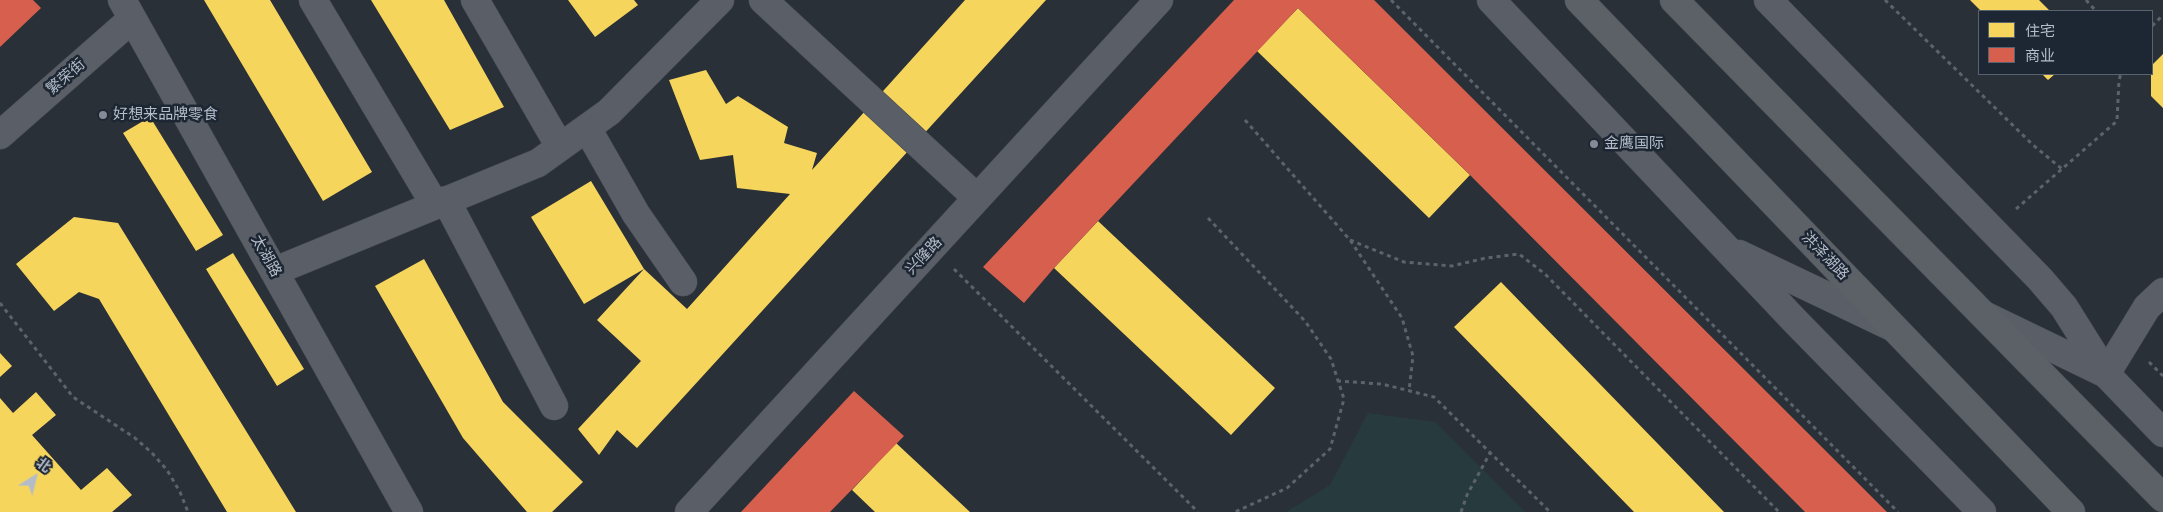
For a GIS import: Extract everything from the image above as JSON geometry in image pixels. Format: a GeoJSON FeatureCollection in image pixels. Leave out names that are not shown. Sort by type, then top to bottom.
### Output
{"type":"FeatureCollection","features":[{"type":"Feature","properties":{"kind":"main road","name":"洪泽湖路"},"geometry":{"type":"LineString","coordinates":[[1579,0],[2071,512]]}},
{"type":"Feature","properties":{"kind":"main road"},"geometry":{"type":"LineString","coordinates":[[1674,0],[2163,498]]}},
{"type":"Feature","properties":{"kind":"street"},"geometry":{"type":"LineString","coordinates":[[314,0],[440,202],[554,406]]}},
{"type":"Feature","properties":{"kind":"street"},"geometry":{"type":"LineString","coordinates":[[475,0],[560,147]]}},
{"type":"Feature","properties":{"kind":"street"},"geometry":{"type":"LineString","coordinates":[[763,0],[977,198]]}},
{"type":"Feature","properties":{"kind":"street","name":"兴隆路"},"geometry":{"type":"LineString","coordinates":[[689,512],[1159,0]]}},
{"type":"Feature","properties":{"kind":"street"},"geometry":{"type":"LineString","coordinates":[[1491,0],[1724,247],[1982,512]]}},
{"type":"Feature","properties":{"kind":"street"},"geometry":{"type":"LineString","coordinates":[[1768,0],[2040,279],[2064,307],[2106,374],[2163,433]]}},
{"type":"Feature","properties":{"kind":"street"},"geometry":{"type":"LineString","coordinates":[[275,270],[538,163],[609,112],[712,3]]}},
{"type":"Feature","properties":{"kind":"street","name":"繁荣街"},"geometry":{"type":"LineString","coordinates":[[0,135],[127,9]]}},
{"type":"Feature","properties":{"kind":"street","name":"太湖路"},"geometry":{"type":"LineString","coordinates":[[127,9],[409,512]]}},
{"type":"Feature","properties":{"kind":"street"},"geometry":{"type":"LineString","coordinates":[[587,128],[636,214],[683,282]]}},
{"type":"Feature","properties":{"kind":"street"},"geometry":{"type":"LineString","coordinates":[[1724,247],[1896,329]]}},
{"type":"Feature","properties":{"kind":"street"},"geometry":{"type":"LineString","coordinates":[[2106,374],[2147,307],[2163,292]]}},
{"type":"Feature","properties":{"kind":"street"},"geometry":{"type":"LineString","coordinates":[[1982,315],[2106,374]]}},
{"type":"Feature","properties":{"kind":"path"},"geometry":{"type":"LineString","coordinates":[[1391,0],[1898,512]]}},
{"type":"Feature","properties":{"kind":"path"},"geometry":{"type":"LineString","coordinates":[[1885,0],[2032,145],[2062,169]]}},
{"type":"Feature","properties":{"kind":"path"},"geometry":{"type":"LineString","coordinates":[[2086,0],[2095,10]]}},
{"type":"Feature","properties":{"kind":"path"},"geometry":{"type":"LineString","coordinates":[[2153,25],[2163,15]]}},
{"type":"Feature","properties":{"kind":"path"},"geometry":{"type":"LineString","coordinates":[[2013,212],[2117,121],[2121,75]]}},
{"type":"Feature","properties":{"kind":"path"},"geometry":{"type":"LineString","coordinates":[[1245,120],[1350,240],[1402,318],[1413,356],[1409,391]]}},
{"type":"Feature","properties":{"kind":"path"},"geometry":{"type":"LineString","coordinates":[[1208,218],[1305,321],[1331,359],[1344,399],[1330,449],[1287,488],[1235,512]]}},
{"type":"Feature","properties":{"kind":"path"},"geometry":{"type":"LineString","coordinates":[[1350,240],[1404,262],[1452,266],[1486,258],[1519,254],[1545,274],[1779,512]]}},
{"type":"Feature","properties":{"kind":"path"},"geometry":{"type":"LineString","coordinates":[[933,247],[1198,512]]}},
{"type":"Feature","properties":{"kind":"path"},"geometry":{"type":"LineString","coordinates":[[0,303],[73,398],[135,438],[152,453],[176,484],[188,512]]}},
{"type":"Feature","properties":{"kind":"path"},"geometry":{"type":"LineString","coordinates":[[1337,381],[1382,384],[1434,397],[1550,512]]}},
{"type":"Feature","properties":{"kind":"path"},"geometry":{"type":"LineString","coordinates":[[1460,512],[1490,453]]}},
{"type":"Feature","properties":{"kind":"green space"},"geometry":{"type":"Polygon","coordinates":[[[1368,413],[1435,422],[1525,512],[1286,512],[1330,485],[1368,413]]]}},
{"type":"Feature","properties":{"kind":"building: 住宅"},"geometry":{"type":"Polygon","coordinates":[[[204,0],[270,0],[372,172],[323,201],[204,0]]]}},
{"type":"Feature","properties":{"kind":"building: 住宅"},"geometry":{"type":"Polygon","coordinates":[[[371,0],[444,0],[504,107],[450,130],[371,0]]]}},
{"type":"Feature","properties":{"kind":"building: 住宅"},"geometry":{"type":"Polygon","coordinates":[[[568,0],[634,0],[638,5],[595,37],[568,0]]]}},
{"type":"Feature","properties":{"kind":"building: 住宅"},"geometry":{"type":"Polygon","coordinates":[[[965,0],[1046,0],[637,448],[617,430],[599,455],[578,429],[641,361],[597,320],[644,269],[687,309],[790,194],[737,188],[733,155],[700,160],[669,80],[706,70],[726,104],[738,96],[788,127],[784,143],[817,153],[812,170],[965,0]]]}},
{"type":"Feature","properties":{"kind":"building: 住宅"},"geometry":{"type":"Polygon","coordinates":[[[1970,0],[2039,0],[2049,10],[1980,10],[1970,0]]]}},
{"type":"Feature","properties":{"kind":"building: 住宅"},"geometry":{"type":"Polygon","coordinates":[[[1298,8],[1470,175],[1429,218],[1257,51],[1298,8]]]}},
{"type":"Feature","properties":{"kind":"building: 住宅"},"geometry":{"type":"Polygon","coordinates":[[[2163,54],[2163,108],[2151,96],[2153,64],[2163,54]]]}},
{"type":"Feature","properties":{"kind":"building: 住宅"},"geometry":{"type":"Polygon","coordinates":[[[2043,75],[2054,75],[2048,80],[2043,75]]]}},
{"type":"Feature","properties":{"kind":"building: 住宅"},"geometry":{"type":"Polygon","coordinates":[[[150,117],[223,235],[196,251],[123,133],[150,117]]]}},
{"type":"Feature","properties":{"kind":"building: 住宅"},"geometry":{"type":"Polygon","coordinates":[[[591,181],[644,269],[584,304],[531,217],[591,181]]]}},
{"type":"Feature","properties":{"kind":"building: 住宅"},"geometry":{"type":"Polygon","coordinates":[[[74,217],[118,223],[296,512],[227,512],[99,299],[79,292],[54,311],[16,264],[74,217]]]}},
{"type":"Feature","properties":{"kind":"building: 住宅"},"geometry":{"type":"Polygon","coordinates":[[[1098,221],[1275,388],[1231,435],[1054,268],[1098,221]]]}},
{"type":"Feature","properties":{"kind":"building: 住宅"},"geometry":{"type":"Polygon","coordinates":[[[233,253],[304,369],[277,386],[206,269],[233,253]]]}},
{"type":"Feature","properties":{"kind":"building: 住宅"},"geometry":{"type":"Polygon","coordinates":[[[424,259],[503,402],[583,482],[552,512],[527,512],[463,438],[375,286],[424,259]]]}},
{"type":"Feature","properties":{"kind":"building: 住宅"},"geometry":{"type":"Polygon","coordinates":[[[1501,282],[1724,512],[1634,512],[1454,327],[1501,282]]]}},
{"type":"Feature","properties":{"kind":"building: 住宅"},"geometry":{"type":"Polygon","coordinates":[[[0,353],[12,366],[0,377],[0,353]]]}},
{"type":"Feature","properties":{"kind":"building: 住宅"},"geometry":{"type":"Polygon","coordinates":[[[36,392],[56,415],[32,435],[81,490],[107,468],[132,495],[112,512],[0,512],[0,398],[13,413],[36,392]]]}},
{"type":"Feature","properties":{"kind":"building: 住宅"},"geometry":{"type":"Polygon","coordinates":[[[896,443],[970,512],[875,512],[852,490],[896,443]]]}},
{"type":"Feature","properties":{"kind":"building: 商业"},"geometry":{"type":"Polygon","coordinates":[[[0,0],[33,0],[41,8],[0,47],[0,0]]]}},
{"type":"Feature","properties":{"kind":"building: 商业"},"geometry":{"type":"Polygon","coordinates":[[[1234,0],[1374,0],[1887,512],[1805,512],[1470,175],[1298,8],[1054,268],[1024,303],[983,267],[1234,0]]]}},
{"type":"Feature","properties":{"kind":"building: 商业"},"geometry":{"type":"Polygon","coordinates":[[[854,391],[904,436],[830,512],[741,512],[854,391]]]}},
{"type":"Feature","properties":{"kind":"place","name":"好想来品牌零食"},"geometry":{"type":"Point","coordinates":[103,115]}},
{"type":"Feature","properties":{"kind":"place","name":"金鹰国际"},"geometry":{"type":"Point","coordinates":[1594,144]}}]}
